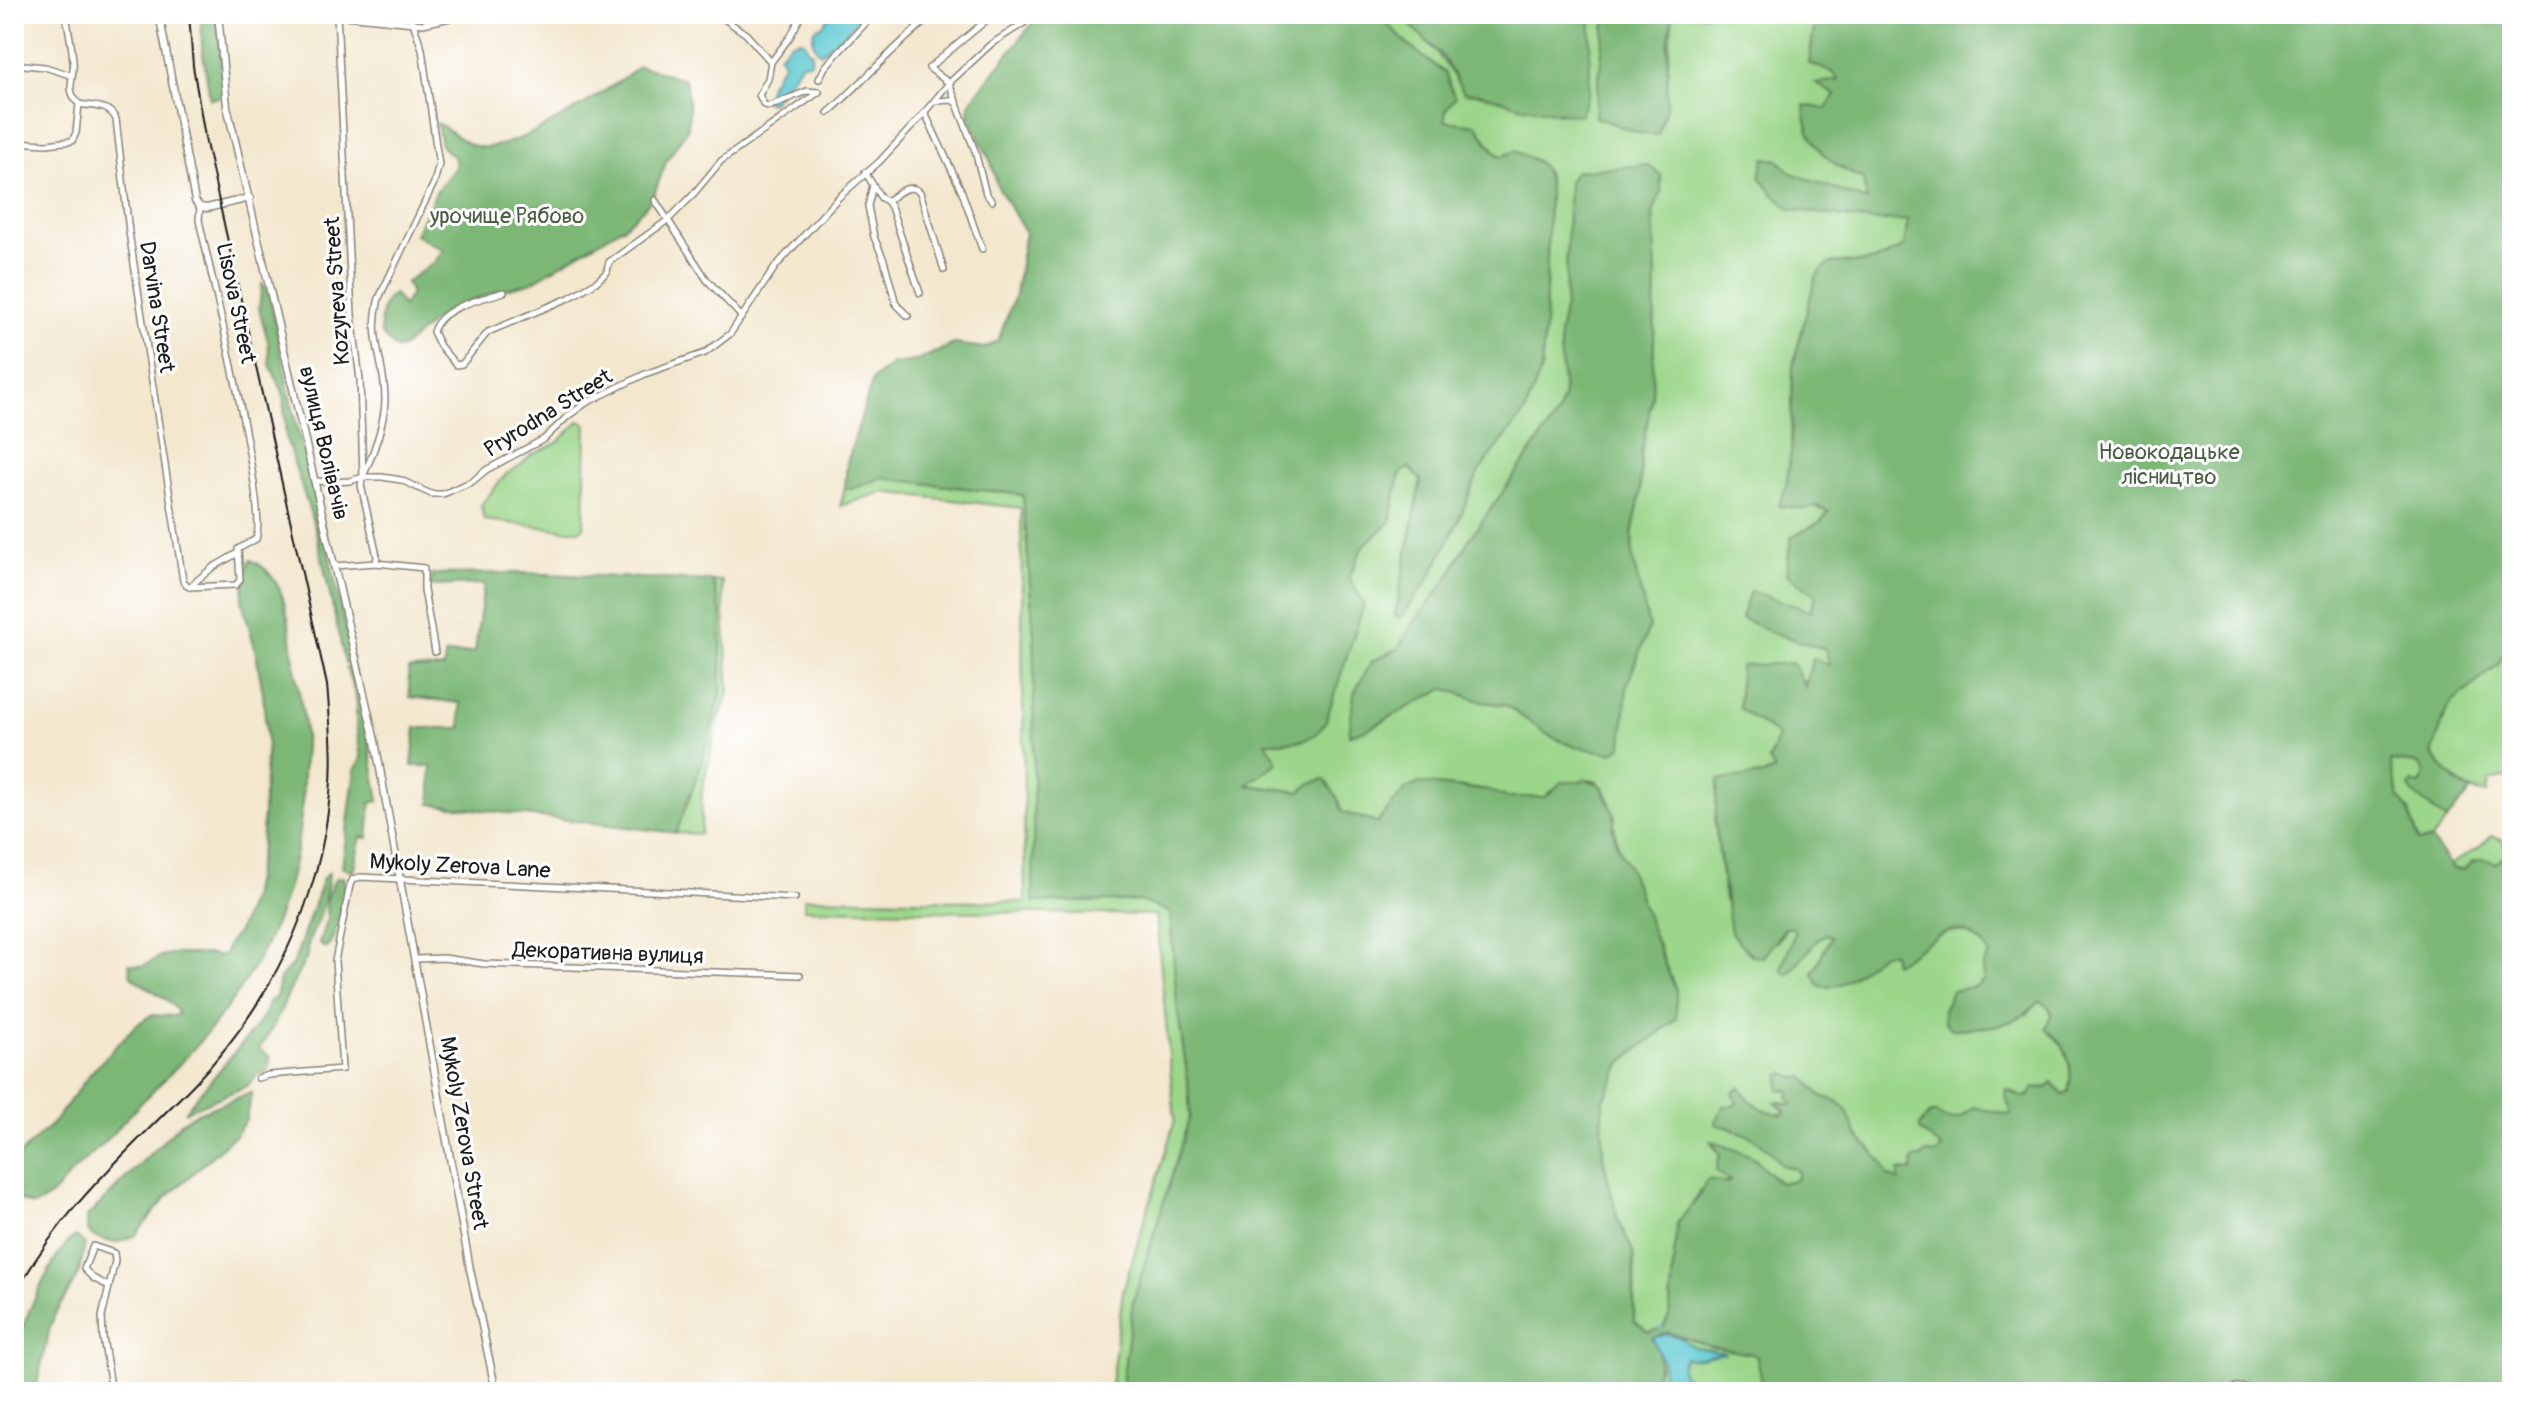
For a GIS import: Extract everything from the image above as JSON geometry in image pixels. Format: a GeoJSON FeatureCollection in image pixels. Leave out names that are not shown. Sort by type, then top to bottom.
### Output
{"type":"FeatureCollection","features":[{"type":"Feature","properties":{"kind":"street"},"geometry":{"type":"LineString","coordinates":[[14,142],[47,144],[72,141],[76,133],[79,104],[71,91],[70,75],[74,64],[66,14]]}},
{"type":"Feature","properties":{"kind":"street","name":"Lisova Street"},"geometry":{"type":"LineString","coordinates":[[159,14],[247,444],[259,520],[256,539],[242,546],[237,554],[240,580],[236,585],[189,587]]}},
{"type":"Feature","properties":{"kind":"street","name":"вулиця Волівачів"},"geometry":{"type":"LineString","coordinates":[[218,14],[227,106],[375,741],[401,879]]}},
{"type":"Feature","properties":{"kind":"street"},"geometry":{"type":"LineString","coordinates":[[289,14],[396,18],[415,24],[468,14]]}},
{"type":"Feature","properties":{"kind":"street","name":"Kozyreva Street"},"geometry":{"type":"LineString","coordinates":[[337,14],[352,315],[360,380],[361,485],[376,563]]}},
{"type":"Feature","properties":{"kind":"street"},"geometry":{"type":"LineString","coordinates":[[363,477],[385,399],[374,337],[374,316],[379,298],[434,183],[439,164],[422,49],[410,14]]}},
{"type":"Feature","properties":{"kind":"street"},"geometry":{"type":"LineString","coordinates":[[538,14],[550,18],[566,14]]}},
{"type":"Feature","properties":{"kind":"street"},"geometry":{"type":"LineString","coordinates":[[717,14],[746,34],[771,62]]}},
{"type":"Feature","properties":{"kind":"street"},"geometry":{"type":"LineString","coordinates":[[819,79],[825,67],[874,14]]}},
{"type":"Feature","properties":{"kind":"street"},"geometry":{"type":"LineString","coordinates":[[828,113],[910,33],[934,14]]}},
{"type":"Feature","properties":{"kind":"street"},"geometry":{"type":"LineString","coordinates":[[992,201],[986,194],[975,151],[949,83],[929,68],[994,14]]}},
{"type":"Feature","properties":{"kind":"street","name":"Pryrodna Street"},"geometry":{"type":"LineString","coordinates":[[314,481],[350,481],[363,477],[401,480],[431,494],[443,494],[544,439],[586,403],[645,374],[705,353],[730,334],[776,266],[865,172],[879,162],[949,83],[981,53],[1032,14]]}},
{"type":"Feature","properties":{"kind":"street"},"geometry":{"type":"LineString","coordinates":[[504,292],[454,310],[435,325],[433,332],[451,362],[462,364],[488,332],[543,310],[596,282],[607,272],[609,262],[668,220],[721,161],[819,92],[807,91],[770,106],[764,105],[759,95],[768,79],[771,62],[799,20]]}},
{"type":"Feature","properties":{"kind":"street"},"geometry":{"type":"LineString","coordinates":[[14,64],[45,67],[70,75]]}},
{"type":"Feature","properties":{"kind":"street"},"geometry":{"type":"LineString","coordinates":[[935,101],[952,100],[958,104]]}},
{"type":"Feature","properties":{"kind":"street","name":"Darvina Street"},"geometry":{"type":"LineString","coordinates":[[79,104],[104,107],[116,119],[131,246],[183,581],[189,587]]}},
{"type":"Feature","properties":{"kind":"street"},"geometry":{"type":"LineString","coordinates":[[925,113],[962,192],[982,249]]}},
{"type":"Feature","properties":{"kind":"street"},"geometry":{"type":"LineString","coordinates":[[865,172],[881,198],[887,201],[920,293]]}},
{"type":"Feature","properties":{"kind":"street"},"geometry":{"type":"LineString","coordinates":[[873,185],[868,206],[874,237],[896,304],[908,316]]}},
{"type":"Feature","properties":{"kind":"street"},"geometry":{"type":"LineString","coordinates":[[887,201],[908,187],[920,192],[944,270]]}},
{"type":"Feature","properties":{"kind":"street"},"geometry":{"type":"LineString","coordinates":[[200,207],[250,198]]}},
{"type":"Feature","properties":{"kind":"street"},"geometry":{"type":"LineString","coordinates":[[655,200],[707,280],[742,317]]}},
{"type":"Feature","properties":{"kind":"street"},"geometry":{"type":"LineString","coordinates":[[189,587],[212,568],[237,554]]}},
{"type":"Feature","properties":{"kind":"street"},"geometry":{"type":"LineString","coordinates":[[334,566],[376,563],[424,568],[424,590],[435,652]]}},
{"type":"Feature","properties":{"kind":"street","name":"Mykoly Zerova Lane"},"geometry":{"type":"LineString","coordinates":[[258,1078],[342,1069],[335,961],[353,879],[795,898]]}},
{"type":"Feature","properties":{"kind":"street","name":"Mykoly Zerova Street"},"geometry":{"type":"LineString","coordinates":[[401,879],[470,1269],[496,1392]]}},
{"type":"Feature","properties":{"kind":"street","name":"Декоративна вулиця"},"geometry":{"type":"LineString","coordinates":[[416,959],[800,975]]}},
{"type":"Feature","properties":{"kind":"street"},"geometry":{"type":"LineString","coordinates":[[108,1286],[84,1269],[93,1246],[114,1253],[115,1261],[102,1317],[112,1392]]}},
{"type":"Feature","properties":{"kind":"street"},"geometry":{"type":"LineString","coordinates":[[2236,1387],[2308,1392]]}},
{"type":"Feature","properties":{"kind":"green space"},"geometry":{"type":"Polygon","coordinates":[[[201,14],[216,14],[224,96],[210,99],[202,47],[201,14]]]}},
{"type":"Feature","properties":{"kind":"green space","name":"Новокодацьке лісництво"},"geometry":{"type":"Polygon","coordinates":[[[1040,14],[1378,14],[1409,46],[1445,73],[1455,98],[1446,109],[1445,121],[1477,125],[1500,157],[1515,151],[1544,168],[1549,191],[1545,327],[1541,370],[1525,412],[1479,471],[1430,577],[1401,618],[1395,616],[1421,480],[1409,467],[1400,475],[1390,522],[1363,546],[1349,577],[1364,604],[1325,723],[1307,739],[1266,742],[1278,762],[1247,785],[1300,792],[1311,783],[1324,779],[1337,797],[1342,812],[1377,823],[1405,790],[1419,783],[1490,791],[1505,797],[1545,797],[1562,782],[1581,782],[1585,779],[1601,785],[1615,816],[1613,830],[1617,845],[1629,867],[1676,990],[1676,1019],[1622,1062],[1604,1099],[1602,1112],[1603,1157],[1617,1217],[1633,1252],[1634,1321],[1648,1332],[1662,1329],[1669,1316],[1677,1224],[1695,1203],[1708,1179],[1726,1184],[1730,1181],[1716,1171],[1720,1155],[1712,1141],[1752,1156],[1779,1183],[1796,1180],[1799,1173],[1795,1168],[1781,1165],[1768,1149],[1752,1138],[1715,1124],[1723,1106],[1737,1103],[1733,1092],[1740,1087],[1758,1106],[1782,1115],[1786,1112],[1775,1102],[1792,1105],[1793,1102],[1788,1097],[1788,1090],[1779,1090],[1780,1075],[1785,1073],[1797,1078],[1804,1077],[1821,1096],[1837,1101],[1846,1108],[1856,1134],[1882,1162],[1887,1175],[1899,1181],[1899,1171],[1912,1171],[1913,1159],[1926,1153],[1937,1154],[1942,1148],[1919,1130],[1931,1113],[1952,1119],[1973,1107],[2009,1115],[2012,1113],[2005,1095],[2006,1089],[2022,1097],[2029,1096],[2034,1088],[2047,1088],[2052,1082],[2063,1095],[2068,1093],[2070,1079],[2069,1061],[2064,1048],[2046,1028],[2052,1012],[2040,1001],[2020,1017],[1999,1025],[1951,1029],[1944,1023],[1943,1011],[1952,991],[1976,986],[1984,980],[1983,965],[1990,954],[1977,939],[1965,932],[1941,934],[1894,963],[1892,953],[1883,953],[1845,981],[1828,987],[1819,986],[1813,973],[1831,937],[1826,934],[1819,938],[1789,974],[1783,972],[1782,967],[1795,932],[1792,927],[1785,928],[1763,957],[1752,956],[1731,933],[1715,823],[1718,780],[1763,775],[1775,770],[1769,761],[1778,736],[1739,708],[1740,666],[1793,663],[1805,687],[1813,658],[1830,665],[1825,649],[1773,633],[1741,618],[1750,591],[1810,611],[1817,595],[1786,574],[1791,538],[1820,522],[1829,512],[1817,506],[1806,509],[1779,506],[1786,487],[1791,451],[1793,366],[1815,279],[1821,271],[1832,263],[1858,263],[1882,258],[1904,246],[1908,220],[1871,221],[1790,209],[1760,177],[1764,158],[1778,160],[1791,173],[1867,201],[1863,179],[1829,159],[1809,132],[1804,105],[1826,109],[1835,95],[1816,83],[1839,80],[1832,72],[1809,63],[1816,14],[2512,14],[2512,634],[2498,665],[2448,706],[2432,755],[2457,783],[2471,791],[2446,821],[2409,788],[2411,783],[2419,785],[2423,781],[2425,772],[2419,764],[2390,761],[2399,799],[2409,811],[2418,842],[2431,840],[2453,869],[2463,870],[2482,860],[2496,863],[2512,845],[2512,1392],[1758,1392],[1763,1388],[1757,1357],[1668,1332],[1660,1335],[1658,1370],[1650,1392],[1121,1392],[1133,1302],[1190,1116],[1170,912],[1140,901],[1033,902],[1034,635],[1023,495],[881,478],[852,489],[845,488],[847,463],[873,379],[892,364],[916,361],[954,344],[985,348],[998,341],[1015,295],[1025,232],[997,185],[991,162],[969,118],[969,103],[1040,14]]]}},
{"type":"Feature","properties":{"kind":"green space"},"geometry":{"type":"Polygon","coordinates":[[[1378,14],[1399,14],[1409,23],[1435,51],[1464,93],[1560,114],[1589,91],[1591,14],[1606,14],[1595,117],[1617,124],[1667,75],[1673,14],[1816,14],[1809,63],[1832,72],[1840,81],[1817,83],[1835,95],[1826,109],[1840,168],[1863,179],[1867,202],[1791,173],[1778,160],[1764,158],[1871,221],[1908,220],[1904,246],[1870,261],[1833,262],[1815,279],[1793,366],[1791,451],[1786,487],[1779,506],[1829,512],[1820,522],[1791,538],[1817,594],[1810,611],[1773,633],[1826,649],[1831,666],[1813,658],[1804,688],[1739,707],[1778,736],[1769,760],[1775,769],[1763,775],[1718,781],[1715,823],[1725,901],[1777,942],[1786,928],[1792,927],[1795,932],[1782,967],[1788,974],[1826,934],[1831,937],[1813,973],[1883,953],[1892,953],[1894,962],[1900,961],[1945,933],[1968,934],[1990,954],[1982,972],[1984,980],[1976,986],[2027,1015],[2040,1001],[2045,1004],[2051,1015],[2050,1034],[2062,1045],[2068,1060],[2068,1093],[2062,1095],[2049,1087],[2034,1088],[2030,1096],[2022,1097],[2012,1091],[2007,1099],[2012,1113],[2009,1115],[1973,1107],[1956,1119],[1931,1113],[1919,1130],[1943,1148],[1937,1154],[1926,1153],[1912,1161],[1912,1171],[1901,1170],[1899,1181],[1887,1175],[1882,1162],[1856,1134],[1846,1108],[1837,1101],[1821,1096],[1814,1088],[1785,1073],[1787,1090],[1794,1102],[1792,1105],[1779,1101],[1779,1106],[1787,1113],[1773,1113],[1754,1103],[1740,1087],[1737,1103],[1721,1114],[1716,1124],[1753,1138],[1782,1165],[1795,1168],[1800,1173],[1796,1180],[1779,1183],[1752,1156],[1712,1144],[1720,1155],[1717,1164],[1730,1181],[1699,1191],[1677,1224],[1669,1316],[1663,1329],[1648,1332],[1634,1321],[1633,1252],[1617,1217],[1603,1157],[1602,1112],[1604,1099],[1622,1062],[1676,1019],[1676,991],[1618,845],[1604,788],[1590,780],[1564,784],[1545,797],[1505,797],[1464,787],[1405,791],[1378,823],[1341,812],[1337,797],[1311,783],[1301,792],[1246,785],[1278,763],[1265,742],[1303,741],[1349,577],[1363,546],[1390,522],[1400,475],[1408,467],[1421,480],[1395,615],[1400,618],[1430,577],[1479,471],[1525,412],[1541,370],[1545,327],[1547,171],[1498,154],[1477,125],[1445,121],[1445,73],[1409,46],[1378,14]],[[1605,170],[1576,171],[1569,182],[1565,307],[1559,334],[1564,395],[1556,417],[1468,541],[1450,575],[1398,649],[1387,653],[1353,712],[1349,735],[1368,729],[1444,688],[1483,702],[1505,705],[1550,736],[1622,746],[1627,685],[1649,627],[1633,560],[1632,534],[1640,496],[1641,454],[1652,398],[1656,278],[1653,213],[1661,191],[1605,170]]]}},
{"type":"Feature","properties":{"kind":"green space"},"geometry":{"type":"Polygon","coordinates":[[[1399,14],[1591,14],[1589,91],[1580,116],[1464,93],[1443,57],[1399,14]]]}},
{"type":"Feature","properties":{"kind":"green space"},"geometry":{"type":"Polygon","coordinates":[[[1606,14],[1673,14],[1668,46],[1667,105],[1658,135],[1638,133],[1595,117],[1606,14]]]}},
{"type":"Feature","properties":{"kind":"green space","name":"урочище Рябово"},"geometry":{"type":"Polygon","coordinates":[[[639,66],[685,79],[689,109],[688,128],[667,160],[654,194],[645,207],[623,227],[530,283],[497,291],[444,312],[402,348],[396,349],[381,334],[383,306],[394,294],[403,306],[411,294],[406,282],[435,262],[443,250],[415,234],[437,190],[456,166],[454,157],[441,146],[437,123],[474,146],[496,146],[562,117],[639,66]]]}},
{"type":"Feature","properties":{"kind":"green space"},"geometry":{"type":"Polygon","coordinates":[[[1647,165],[1661,175],[1661,192],[1653,213],[1656,278],[1652,398],[1641,454],[1640,496],[1632,534],[1633,560],[1649,627],[1627,685],[1622,746],[1612,753],[1575,747],[1550,736],[1505,705],[1483,702],[1444,688],[1368,729],[1349,735],[1354,693],[1372,661],[1398,649],[1450,575],[1468,541],[1556,417],[1564,395],[1559,334],[1565,306],[1569,182],[1576,171],[1647,165]]]}},
{"type":"Feature","properties":{"kind":"green space"},"geometry":{"type":"Polygon","coordinates":[[[262,284],[268,289],[294,415],[353,662],[345,663],[316,531],[286,438],[283,392],[270,365],[268,341],[259,309],[262,284]]]}},
{"type":"Feature","properties":{"kind":"green space"},"geometry":{"type":"Polygon","coordinates":[[[580,421],[586,425],[584,527],[565,530],[484,520],[481,505],[506,474],[531,455],[557,443],[580,421]]]}},
{"type":"Feature","properties":{"kind":"green space"},"geometry":{"type":"Polygon","coordinates":[[[881,478],[1023,495],[1034,635],[1034,902],[1140,901],[1170,912],[1190,1116],[1133,1302],[1121,1392],[1110,1392],[1123,1291],[1175,1120],[1156,915],[804,909],[804,898],[1025,902],[1021,508],[883,492],[840,506],[845,488],[852,489],[881,478]]]}},
{"type":"Feature","properties":{"kind":"green space"},"geometry":{"type":"Polygon","coordinates":[[[251,560],[272,576],[284,600],[305,732],[300,828],[292,873],[279,913],[262,952],[215,1023],[103,1144],[52,1194],[31,1205],[14,1197],[14,1160],[54,1122],[90,1074],[135,1026],[151,1015],[178,1014],[165,999],[131,976],[129,964],[143,966],[171,954],[224,954],[238,932],[251,898],[261,848],[267,741],[255,648],[242,601],[246,568],[251,560]]]}},
{"type":"Feature","properties":{"kind":"green space"},"geometry":{"type":"Polygon","coordinates":[[[521,573],[713,581],[721,615],[721,694],[700,768],[676,833],[431,804],[431,766],[412,766],[416,728],[461,728],[460,703],[410,697],[408,669],[444,668],[445,655],[475,652],[484,584],[431,586],[432,574],[521,573]]]}},
{"type":"Feature","properties":{"kind":"green space"},"geometry":{"type":"Polygon","coordinates":[[[713,581],[722,581],[729,692],[716,727],[702,791],[701,834],[676,833],[700,768],[721,615],[713,581]]]}},
{"type":"Feature","properties":{"kind":"green space"},"geometry":{"type":"Polygon","coordinates":[[[2512,634],[2512,780],[2489,781],[2487,794],[2462,785],[2432,754],[2448,706],[2498,665],[2512,634]]]}},
{"type":"Feature","properties":{"kind":"green space"},"geometry":{"type":"Polygon","coordinates":[[[346,667],[353,667],[359,683],[379,801],[371,803],[368,838],[361,837],[353,872],[342,867],[355,770],[361,758],[356,697],[346,667]]]}},
{"type":"Feature","properties":{"kind":"green space"},"geometry":{"type":"Polygon","coordinates":[[[2390,761],[2419,764],[2425,772],[2420,783],[2409,786],[2416,796],[2446,821],[2431,840],[2418,842],[2409,811],[2399,799],[2390,761]]]}},
{"type":"Feature","properties":{"kind":"green space"},"geometry":{"type":"Polygon","coordinates":[[[2491,836],[2503,841],[2507,854],[2496,863],[2473,861],[2463,870],[2452,869],[2451,864],[2479,848],[2491,836]]]}},
{"type":"Feature","properties":{"kind":"green space"},"geometry":{"type":"Polygon","coordinates":[[[329,873],[323,908],[309,942],[308,956],[259,1049],[271,1057],[267,1072],[258,1074],[247,1086],[184,1112],[240,1046],[263,1017],[269,1002],[276,997],[280,979],[294,962],[323,878],[329,873]]]}},
{"type":"Feature","properties":{"kind":"green space"},"geometry":{"type":"Polygon","coordinates":[[[343,877],[343,902],[338,923],[331,941],[323,947],[319,943],[327,920],[329,892],[336,878],[343,877]]]}},
{"type":"Feature","properties":{"kind":"green space"},"geometry":{"type":"Polygon","coordinates":[[[252,1092],[246,1120],[235,1135],[166,1198],[135,1236],[115,1243],[94,1237],[87,1231],[87,1217],[182,1122],[252,1092]]]}},
{"type":"Feature","properties":{"kind":"green space"},"geometry":{"type":"Polygon","coordinates":[[[76,1236],[85,1244],[78,1276],[55,1314],[35,1392],[14,1392],[14,1354],[23,1327],[48,1272],[76,1236]]]}},
{"type":"Feature","properties":{"kind":"green space"},"geometry":{"type":"Polygon","coordinates":[[[1668,1332],[1713,1347],[1752,1354],[1757,1357],[1764,1389],[1758,1392],[1650,1392],[1660,1367],[1660,1335],[1668,1332]]]}},
{"type":"Feature","properties":{"kind":"water"},"geometry":{"type":"Polygon","coordinates":[[[831,14],[861,14],[841,39],[839,37],[821,53],[813,43],[814,30],[823,25],[831,14]]]}},
{"type":"Feature","properties":{"kind":"water"},"geometry":{"type":"Polygon","coordinates":[[[804,41],[812,52],[811,62],[802,63],[772,102],[766,102],[770,84],[784,62],[779,55],[790,43],[804,41]]]}},
{"type":"Feature","properties":{"kind":"water"},"geometry":{"type":"Polygon","coordinates":[[[1668,1334],[1694,1347],[1726,1353],[1685,1358],[1682,1373],[1695,1386],[1691,1389],[1680,1385],[1676,1392],[1663,1392],[1663,1362],[1652,1338],[1668,1334]]]}},
{"type":"Feature","properties":{"kind":"waterway"},"geometry":{"type":"LineString","coordinates":[[1657,1326],[1662,1329]]}},
{"type":"Feature","properties":{"kind":"railway"},"geometry":{"type":"LineString","coordinates":[[14,1297],[31,1266],[72,1210],[220,1055],[267,987],[286,951],[315,874],[330,794],[332,753],[327,685],[206,143],[193,66],[189,14]]}}]}
